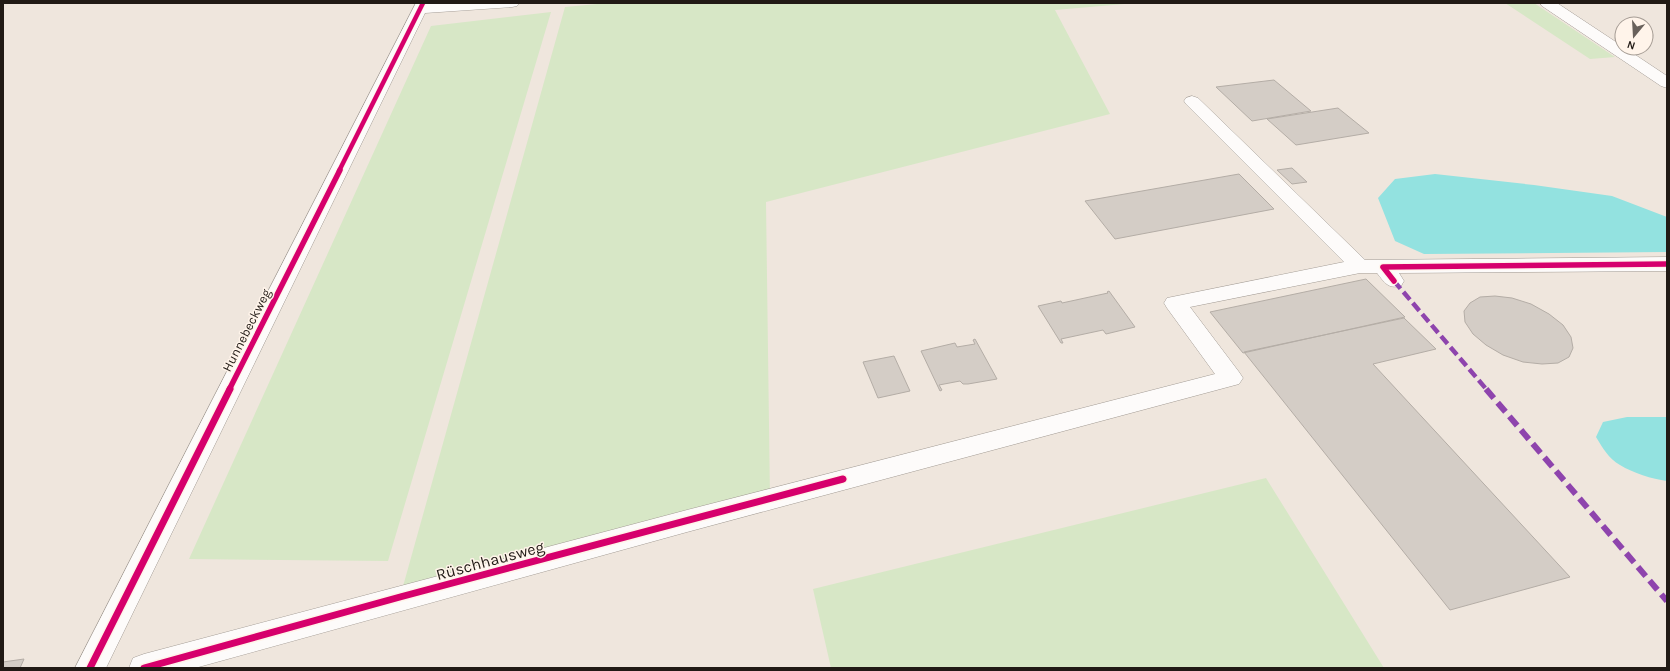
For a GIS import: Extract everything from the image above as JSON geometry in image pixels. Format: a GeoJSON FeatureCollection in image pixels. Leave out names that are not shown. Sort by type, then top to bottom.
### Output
{"type":"FeatureCollection","features":[{"type":"Feature","properties":{"kind":"street"},"geometry":{"type":"LineString","coordinates":[[421,6],[512,3]]}},
{"type":"Feature","properties":{"kind":"street"},"geometry":{"type":"LineString","coordinates":[[1547,3],[1667,83]]}},
{"type":"Feature","properties":{"kind":"street","name":"Hunnebeckweg"},"geometry":{"type":"LineString","coordinates":[[90,668],[421,6]]}},
{"type":"Feature","properties":{"kind":"street"},"geometry":{"type":"LineString","coordinates":[[1192,101],[1360,266],[1389,274],[1667,264]]}},
{"type":"Feature","properties":{"kind":"street","name":"Rüschhausweg"},"geometry":{"type":"LineString","coordinates":[[144,668],[400,597],[843,479],[1231,378],[1175,303],[1360,266]]}},
{"type":"Feature","properties":{"kind":"green space"},"geometry":{"type":"Polygon","coordinates":[[[608,3],[1136,3],[1055,10],[1110,114],[766,202],[770,499],[400,597],[565,7],[608,3]]]}},
{"type":"Feature","properties":{"kind":"green space"},"geometry":{"type":"Polygon","coordinates":[[[1505,3],[1534,3],[1615,57],[1590,59],[1505,3]]]}},
{"type":"Feature","properties":{"kind":"green space"},"geometry":{"type":"Polygon","coordinates":[[[551,12],[388,561],[189,559],[431,26],[551,12]]]}},
{"type":"Feature","properties":{"kind":"green space"},"geometry":{"type":"Polygon","coordinates":[[[1266,478],[1384,668],[831,668],[813,589],[1266,478]]]}},
{"type":"Feature","properties":{"kind":"water"},"geometry":{"type":"Polygon","coordinates":[[[1435,174],[1534,185],[1612,196],[1667,217],[1667,252],[1424,254],[1395,241],[1378,198],[1395,179],[1435,174]]]}},
{"type":"Feature","properties":{"kind":"water"},"geometry":{"type":"Polygon","coordinates":[[[1627,417],[1667,417],[1667,481],[1655,479],[1631,471],[1612,460],[1596,437],[1603,422],[1627,417]]]}},
{"type":"Feature","properties":{"kind":"building"},"geometry":{"type":"Polygon","coordinates":[[[1274,80],[1311,111],[1252,121],[1216,87],[1274,80]]]}},
{"type":"Feature","properties":{"kind":"building"},"geometry":{"type":"Polygon","coordinates":[[[1338,108],[1369,133],[1296,145],[1267,119],[1338,108]]]}},
{"type":"Feature","properties":{"kind":"building"},"geometry":{"type":"Polygon","coordinates":[[[1292,168],[1307,182],[1292,184],[1277,170],[1292,168]]]}},
{"type":"Feature","properties":{"kind":"building"},"geometry":{"type":"Polygon","coordinates":[[[1239,174],[1274,209],[1115,239],[1085,201],[1239,174]]]}},
{"type":"Feature","properties":{"kind":"building"},"geometry":{"type":"Polygon","coordinates":[[[1366,279],[1405,317],[1243,353],[1210,312],[1366,279]]]}},
{"type":"Feature","properties":{"kind":"building"},"geometry":{"type":"Polygon","coordinates":[[[1109,291],[1135,327],[1106,334],[1103,330],[1061,339],[1063,343],[1061,343],[1038,306],[1061,301],[1062,303],[1108,293],[1107,292],[1109,291]]]}},
{"type":"Feature","properties":{"kind":"building"},"geometry":{"type":"Polygon","coordinates":[[[1495,296],[1512,298],[1531,304],[1549,314],[1563,325],[1571,337],[1573,348],[1569,357],[1558,363],[1542,364],[1523,362],[1503,355],[1486,345],[1473,334],[1465,322],[1464,311],[1470,303],[1480,297],[1495,296]]]}},
{"type":"Feature","properties":{"kind":"building"},"geometry":{"type":"Polygon","coordinates":[[[1404,318],[1436,349],[1373,364],[1570,577],[1450,610],[1244,352],[1404,318]]]}},
{"type":"Feature","properties":{"kind":"building"},"geometry":{"type":"Polygon","coordinates":[[[975,339],[997,379],[968,384],[963,384],[960,381],[939,385],[942,390],[940,391],[921,351],[955,343],[957,347],[975,344],[973,340],[975,339]]]}},
{"type":"Feature","properties":{"kind":"building"},"geometry":{"type":"Polygon","coordinates":[[[894,356],[910,391],[878,398],[863,362],[894,356]]]}},
{"type":"Feature","properties":{"kind":"building"},"geometry":{"type":"Polygon","coordinates":[[[24,659],[20,668],[3,668],[3,662],[24,659]]]}},
{"type":"Feature","properties":{"kind":"marked path"},"geometry":{"type":"LineString","coordinates":[[1394,281],[1667,601]]}},
{"type":"Feature","properties":{"kind":"cycle path"},"geometry":{"type":"LineString","coordinates":[[90,668],[423,3]]}},
{"type":"Feature","properties":{"kind":"cycle path"},"geometry":{"type":"LineString","coordinates":[[1394,281],[1383,267],[1667,264]]}},
{"type":"Feature","properties":{"kind":"cycle path"},"geometry":{"type":"LineString","coordinates":[[144,668],[400,597],[843,479]]}}]}
